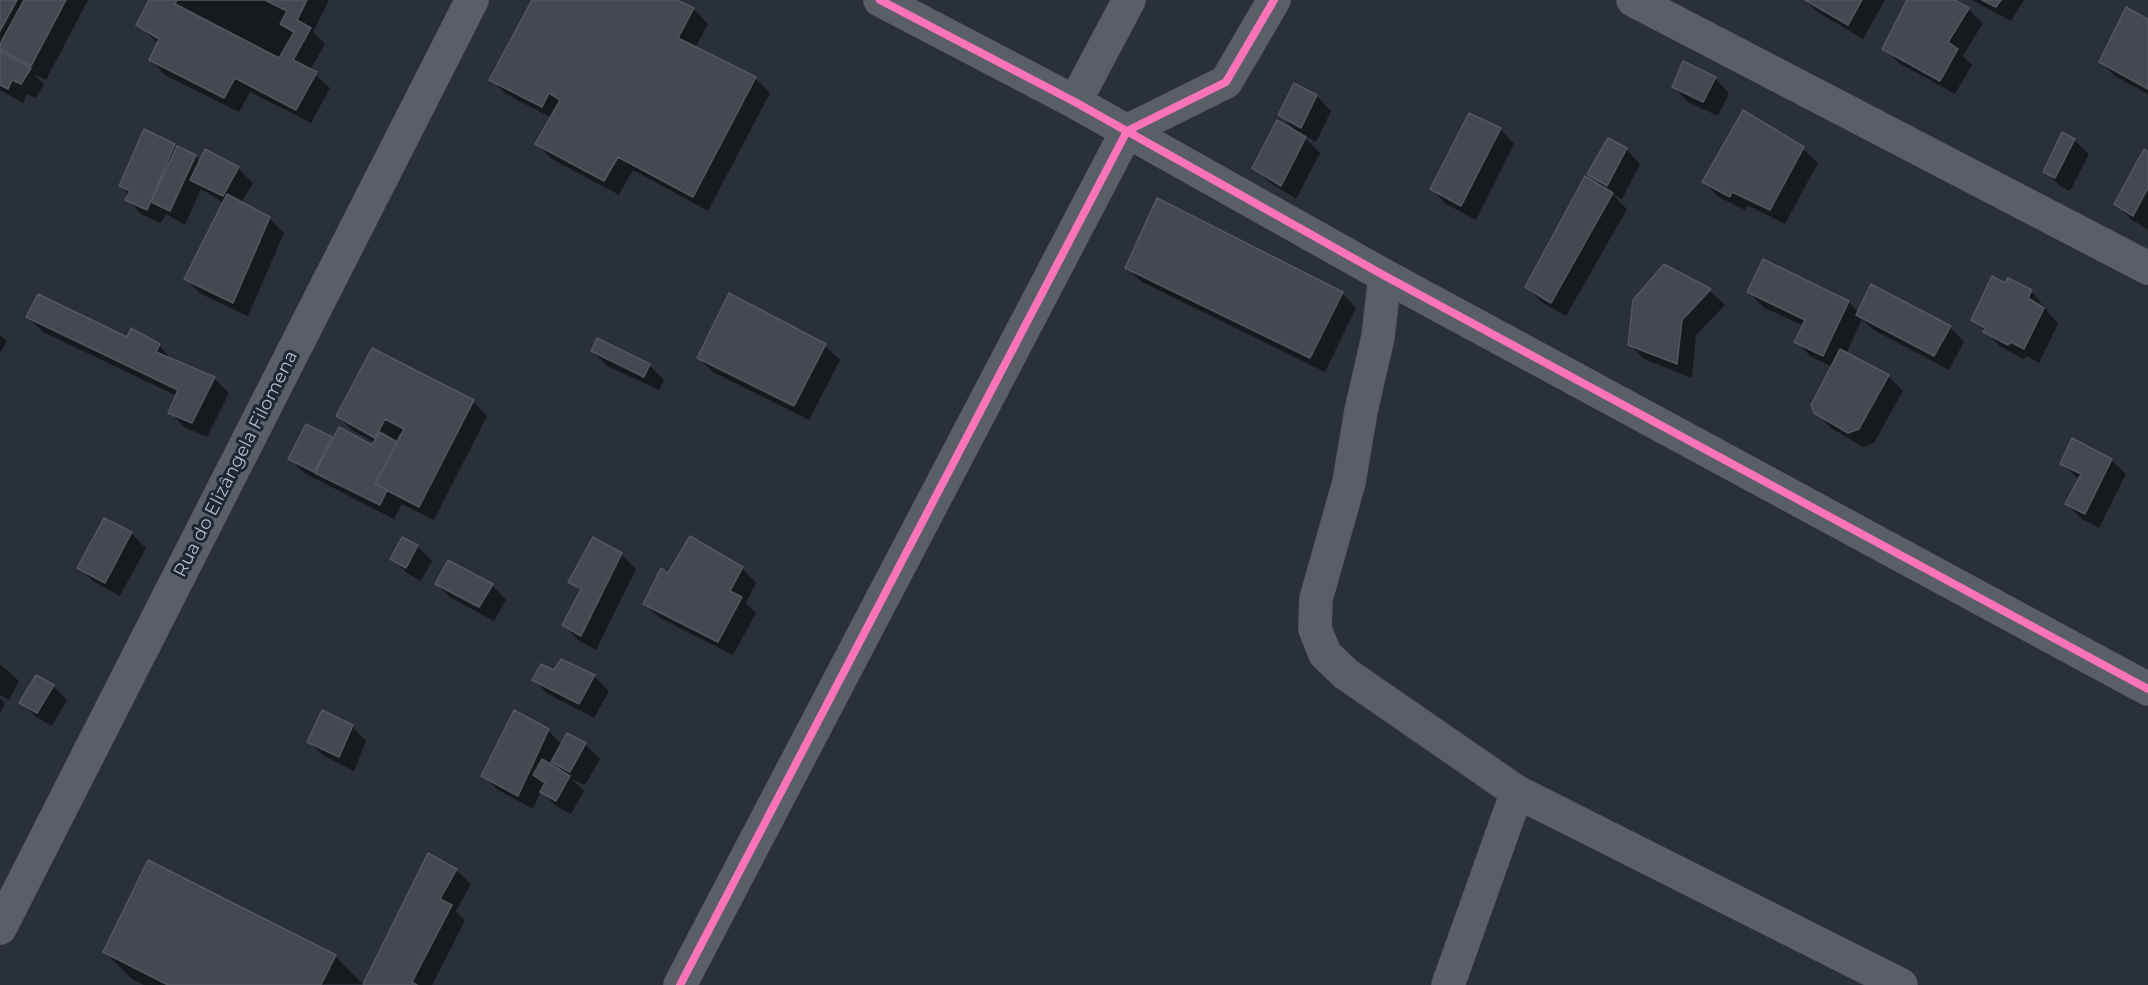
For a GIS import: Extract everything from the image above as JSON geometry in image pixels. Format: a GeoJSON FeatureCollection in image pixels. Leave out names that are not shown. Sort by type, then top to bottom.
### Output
{"type":"FeatureCollection","features":[{"type":"Feature","properties":{"kind":"street","name":"Rua do Elizângela Filomena"},"geometry":{"type":"LineString","coordinates":[[0,928],[472,0]]}},
{"type":"Feature","properties":{"kind":"street"},"geometry":{"type":"LineString","coordinates":[[880,0],[1075,102],[1385,276],[2148,689]]}},
{"type":"Feature","properties":{"kind":"street"},"geometry":{"type":"LineString","coordinates":[[1075,102],[1129,0]]}},
{"type":"Feature","properties":{"kind":"street"},"geometry":{"type":"LineString","coordinates":[[680,985],[1127,131],[1226,82],[1274,0]]}},
{"type":"Feature","properties":{"kind":"street"},"geometry":{"type":"LineString","coordinates":[[1633,0],[2148,268]]}},
{"type":"Feature","properties":{"kind":"street"},"geometry":{"type":"LineString","coordinates":[[1385,276],[1378,338],[1361,411],[1349,482],[1316,599],[1316,629],[1325,654],[1346,674],[1517,792],[1901,985]]}},
{"type":"Feature","properties":{"kind":"street"},"geometry":{"type":"LineString","coordinates":[[1448,985],[1517,792]]}},
{"type":"Feature","properties":{"kind":"building"},"geometry":{"type":"Polygon","coordinates":[[[0,0],[17,0],[0,31],[0,0]]]}},
{"type":"Feature","properties":{"kind":"building"},"geometry":{"type":"Polygon","coordinates":[[[24,0],[66,0],[31,66],[0,49],[0,44],[24,0]]]}},
{"type":"Feature","properties":{"kind":"building"},"geometry":{"type":"Polygon","coordinates":[[[149,0],[307,0],[297,20],[311,28],[293,60],[317,72],[296,110],[235,78],[224,98],[149,60],[159,39],[136,25],[149,0]]]}},
{"type":"Feature","properties":{"kind":"building"},"geometry":{"type":"Polygon","coordinates":[[[177,0],[265,0],[287,11],[280,24],[294,32],[279,58],[175,4],[177,0]]]}},
{"type":"Feature","properties":{"kind":"building"},"geometry":{"type":"Polygon","coordinates":[[[532,0],[677,0],[694,8],[678,38],[756,77],[693,197],[618,157],[604,181],[535,144],[560,100],[549,93],[542,107],[489,80],[532,0]]]}},
{"type":"Feature","properties":{"kind":"building"},"geometry":{"type":"Polygon","coordinates":[[[1805,0],[1862,0],[1848,25],[1805,0]]]}},
{"type":"Feature","properties":{"kind":"building"},"geometry":{"type":"Polygon","coordinates":[[[1907,0],[1955,0],[1969,8],[1948,42],[1958,49],[1940,81],[1882,49],[1907,0]]]}},
{"type":"Feature","properties":{"kind":"building"},"geometry":{"type":"Polygon","coordinates":[[[1982,0],[2001,0],[1996,7],[1982,0]]]}},
{"type":"Feature","properties":{"kind":"building"},"geometry":{"type":"Polygon","coordinates":[[[2126,7],[2148,19],[2148,89],[2099,62],[2126,7]]]}},
{"type":"Feature","properties":{"kind":"building"},"geometry":{"type":"Polygon","coordinates":[[[0,51],[31,68],[21,84],[12,80],[8,89],[0,85],[0,51]]]}},
{"type":"Feature","properties":{"kind":"building"},"geometry":{"type":"Polygon","coordinates":[[[1683,61],[1716,77],[1703,102],[1672,87],[1683,61]]]}},
{"type":"Feature","properties":{"kind":"building"},"geometry":{"type":"Polygon","coordinates":[[[1294,83],[1317,95],[1301,128],[1278,115],[1294,83]]]}},
{"type":"Feature","properties":{"kind":"building"},"geometry":{"type":"Polygon","coordinates":[[[1743,110],[1804,147],[1770,210],[1732,192],[1730,197],[1702,182],[1743,110]]]}},
{"type":"Feature","properties":{"kind":"building"},"geometry":{"type":"Polygon","coordinates":[[[1469,113],[1501,128],[1461,206],[1430,189],[1469,113]]]}},
{"type":"Feature","properties":{"kind":"building"},"geometry":{"type":"Polygon","coordinates":[[[1277,120],[1306,137],[1281,186],[1252,168],[1277,120]]]}},
{"type":"Feature","properties":{"kind":"building"},"geometry":{"type":"Polygon","coordinates":[[[144,129],[175,144],[147,210],[125,200],[130,191],[119,186],[144,129]]]}},
{"type":"Feature","properties":{"kind":"building"},"geometry":{"type":"Polygon","coordinates":[[[2062,132],[2075,139],[2055,178],[2043,172],[2062,132]]]}},
{"type":"Feature","properties":{"kind":"building"},"geometry":{"type":"Polygon","coordinates":[[[1608,138],[1627,148],[1607,186],[1587,174],[1608,138]]]}},
{"type":"Feature","properties":{"kind":"building"},"geometry":{"type":"Polygon","coordinates":[[[177,146],[196,155],[170,211],[151,202],[177,146]]]}},
{"type":"Feature","properties":{"kind":"building"},"geometry":{"type":"Polygon","coordinates":[[[205,149],[239,167],[223,196],[190,180],[205,149]]]}},
{"type":"Feature","properties":{"kind":"building"},"geometry":{"type":"Polygon","coordinates":[[[2144,149],[2148,152],[2148,188],[2133,216],[2114,204],[2144,149]]]}},
{"type":"Feature","properties":{"kind":"building"},"geometry":{"type":"Polygon","coordinates":[[[1585,176],[1613,193],[1551,303],[1525,287],[1585,176]]]}},
{"type":"Feature","properties":{"kind":"building"},"geometry":{"type":"Polygon","coordinates":[[[227,194],[270,217],[233,303],[184,279],[227,194]]]}},
{"type":"Feature","properties":{"kind":"building"},"geometry":{"type":"Polygon","coordinates":[[[1157,198],[1343,292],[1310,358],[1125,268],[1157,198]]]}},
{"type":"Feature","properties":{"kind":"building"},"geometry":{"type":"Polygon","coordinates":[[[1763,259],[1849,301],[1823,356],[1794,342],[1805,320],[1747,292],[1763,259]]]}},
{"type":"Feature","properties":{"kind":"building"},"geometry":{"type":"Polygon","coordinates":[[[1664,264],[1711,289],[1682,320],[1677,364],[1628,345],[1633,300],[1664,264]]]}},
{"type":"Feature","properties":{"kind":"building"},"geometry":{"type":"Polygon","coordinates":[[[1992,276],[2005,283],[2008,278],[2032,290],[2028,298],[2044,308],[2024,349],[2011,342],[2008,345],[1983,332],[1985,328],[1971,320],[1992,276]]]}},
{"type":"Feature","properties":{"kind":"building"},"geometry":{"type":"Polygon","coordinates":[[[1871,284],[1951,326],[1934,356],[1856,315],[1871,284]]]}},
{"type":"Feature","properties":{"kind":"building"},"geometry":{"type":"Polygon","coordinates":[[[729,293],[826,344],[794,406],[697,358],[729,293]]]}},
{"type":"Feature","properties":{"kind":"building"},"geometry":{"type":"Polygon","coordinates":[[[38,294],[127,337],[131,328],[160,344],[156,352],[215,377],[192,423],[168,413],[178,390],[26,317],[38,294]]]}},
{"type":"Feature","properties":{"kind":"building"},"geometry":{"type":"Polygon","coordinates":[[[597,338],[650,364],[644,377],[591,351],[597,338]]]}},
{"type":"Feature","properties":{"kind":"building"},"geometry":{"type":"Polygon","coordinates":[[[372,348],[474,400],[419,507],[375,484],[404,429],[385,419],[375,438],[336,416],[372,348]]]}},
{"type":"Feature","properties":{"kind":"building"},"geometry":{"type":"Polygon","coordinates":[[[1840,349],[1889,375],[1859,429],[1848,433],[1814,413],[1811,405],[1840,349]]]}},
{"type":"Feature","properties":{"kind":"building"},"geometry":{"type":"Polygon","coordinates":[[[306,424],[332,437],[314,472],[288,459],[306,424]]]}},
{"type":"Feature","properties":{"kind":"building"},"geometry":{"type":"Polygon","coordinates":[[[339,427],[372,445],[380,432],[397,442],[375,484],[387,490],[380,505],[315,473],[339,427]]]}},
{"type":"Feature","properties":{"kind":"building"},"geometry":{"type":"Polygon","coordinates":[[[2072,438],[2112,459],[2085,514],[2065,504],[2081,474],[2060,464],[2072,438]]]}},
{"type":"Feature","properties":{"kind":"building"},"geometry":{"type":"Polygon","coordinates":[[[104,518],[132,532],[105,583],[77,568],[104,518]]]}},
{"type":"Feature","properties":{"kind":"building"},"geometry":{"type":"Polygon","coordinates":[[[690,536],[743,567],[730,591],[742,597],[718,642],[643,604],[661,568],[668,573],[690,536]]]}},
{"type":"Feature","properties":{"kind":"building"},"geometry":{"type":"Polygon","coordinates":[[[402,537],[418,545],[406,568],[390,559],[402,537]]]}},
{"type":"Feature","properties":{"kind":"building"},"geometry":{"type":"Polygon","coordinates":[[[593,537],[622,553],[581,636],[562,625],[581,589],[568,582],[593,537]]]}},
{"type":"Feature","properties":{"kind":"building"},"geometry":{"type":"Polygon","coordinates":[[[448,560],[493,584],[479,607],[435,584],[448,560]]]}},
{"type":"Feature","properties":{"kind":"building"},"geometry":{"type":"Polygon","coordinates":[[[561,659],[595,675],[579,704],[532,680],[541,664],[554,670],[561,659]]]}},
{"type":"Feature","properties":{"kind":"building"},"geometry":{"type":"Polygon","coordinates":[[[36,675],[54,685],[37,713],[19,703],[36,675]]]}},
{"type":"Feature","properties":{"kind":"building"},"geometry":{"type":"Polygon","coordinates":[[[322,710],[353,725],[339,757],[307,742],[322,710]]]}},
{"type":"Feature","properties":{"kind":"building"},"geometry":{"type":"Polygon","coordinates":[[[514,710],[549,729],[518,796],[481,776],[514,710]]]}},
{"type":"Feature","properties":{"kind":"building"},"geometry":{"type":"Polygon","coordinates":[[[567,733],[586,743],[570,772],[551,762],[567,733]]]}},
{"type":"Feature","properties":{"kind":"building"},"geometry":{"type":"Polygon","coordinates":[[[542,759],[570,776],[556,801],[540,792],[545,783],[533,775],[542,759]]]}},
{"type":"Feature","properties":{"kind":"building"},"geometry":{"type":"Polygon","coordinates":[[[428,853],[457,869],[440,899],[452,905],[412,982],[417,985],[363,984],[428,853]]]}},
{"type":"Feature","properties":{"kind":"building"},"geometry":{"type":"Polygon","coordinates":[[[148,860],[336,955],[321,985],[168,985],[103,952],[148,860]]]}},
{"type":"Feature","properties":{"kind":"cycle path"},"geometry":{"type":"LineString","coordinates":[[880,0],[1075,102],[1385,276],[2148,689]]}},
{"type":"Feature","properties":{"kind":"cycle path"},"geometry":{"type":"LineString","coordinates":[[680,985],[1127,131],[1226,82],[1274,0]]}}]}
